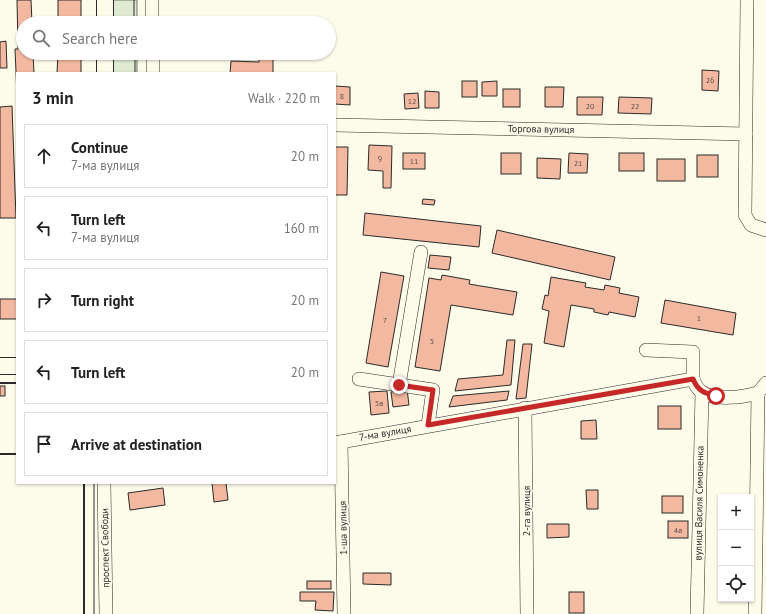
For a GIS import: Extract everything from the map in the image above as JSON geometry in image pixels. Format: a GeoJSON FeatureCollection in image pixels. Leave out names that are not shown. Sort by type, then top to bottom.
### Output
{"type":"FeatureCollection","features":[{"type":"Feature","properties":{"kind":"main road"},"geometry":{"type":"LineString","coordinates":[[105,0],[105,16]]}},
{"type":"Feature","properties":{"kind":"main road"},"geometry":{"type":"LineString","coordinates":[[105,60],[105,72]]}},
{"type":"Feature","properties":{"kind":"main road"},"geometry":{"type":"LineString","coordinates":[[0,366],[16,366]]}},
{"type":"Feature","properties":{"kind":"street"},"geometry":{"type":"LineString","coordinates":[[152,0],[152,16]]}},
{"type":"Feature","properties":{"kind":"street"},"geometry":{"type":"LineString","coordinates":[[747,0],[745,215],[751,225],[766,230]]}},
{"type":"Feature","properties":{"kind":"street"},"geometry":{"type":"LineString","coordinates":[[153,60],[153,72]]}},
{"type":"Feature","properties":{"kind":"street","name":"Торгова вулиця"},"geometry":{"type":"LineString","coordinates":[[336,125],[746,134]]}},
{"type":"Feature","properties":{"kind":"street"},"geometry":{"type":"LineString","coordinates":[[399,385],[421,252]]}},
{"type":"Feature","properties":{"kind":"street"},"geometry":{"type":"LineString","coordinates":[[646,350],[693,352],[693,379],[696,387],[702,393],[732,398],[763,392],[755,614]]}},
{"type":"Feature","properties":{"kind":"street"},"geometry":{"type":"LineString","coordinates":[[359,379],[433,390],[428,425]]}},
{"type":"Feature","properties":{"kind":"street","name":"7-ма вулиця"},"geometry":{"type":"LineString","coordinates":[[338,442],[693,379]]}},
{"type":"Feature","properties":{"kind":"street","name":"вулиця Василя Симоненка"},"geometry":{"type":"LineString","coordinates":[[696,614],[702,393]]}},
{"type":"Feature","properties":{"kind":"street","name":"2-га вулиця"},"geometry":{"type":"LineString","coordinates":[[525,408],[527,614]]}},
{"type":"Feature","properties":{"kind":"street","name":"1-ша вулиця"},"geometry":{"type":"LineString","coordinates":[[338,442],[344,614]]}},
{"type":"Feature","properties":{"kind":"street","name":"проспект Свободи"},"geometry":{"type":"LineString","coordinates":[[104,484],[106,614]]}},
{"type":"Feature","properties":{"kind":"green space"},"geometry":{"type":"Polygon","coordinates":[[[111,0],[137,0],[137,16],[111,16],[111,0]]]}},
{"type":"Feature","properties":{"kind":"green space"},"geometry":{"type":"Polygon","coordinates":[[[111,60],[137,60],[137,72],[111,72],[111,60]]]}},
{"type":"Feature","properties":{"kind":"building"},"geometry":{"type":"Polygon","coordinates":[[[17,0],[31,0],[32,16],[17,16],[17,0]]]}},
{"type":"Feature","properties":{"kind":"building"},"geometry":{"type":"Polygon","coordinates":[[[58,0],[81,0],[81,16],[58,16],[58,0]]]}},
{"type":"Feature","properties":{"kind":"building"},"geometry":{"type":"Polygon","coordinates":[[[6,41],[7,68],[0,68],[0,42],[6,41]]]}},
{"type":"Feature","properties":{"kind":"building"},"geometry":{"type":"Polygon","coordinates":[[[15,49],[16,60],[33,60],[34,72],[16,72],[15,49]]]}},
{"type":"Feature","properties":{"kind":"building"},"geometry":{"type":"Polygon","coordinates":[[[58,60],[81,60],[81,72],[57,72],[58,60]]]}},
{"type":"Feature","properties":{"kind":"building"},"geometry":{"type":"Polygon","coordinates":[[[259,60],[273,60],[273,72],[230,72],[231,61],[259,62],[259,60]]]}},
{"type":"Feature","properties":{"kind":"building"},"geometry":{"type":"Polygon","coordinates":[[[702,70],[719,71],[718,91],[702,90],[702,70]]]}},
{"type":"Feature","properties":{"kind":"building"},"geometry":{"type":"Polygon","coordinates":[[[462,81],[477,81],[477,97],[462,97],[462,81]]]}},
{"type":"Feature","properties":{"kind":"building"},"geometry":{"type":"Polygon","coordinates":[[[497,81],[497,96],[482,96],[482,82],[497,81]]]}},
{"type":"Feature","properties":{"kind":"building"},"geometry":{"type":"Polygon","coordinates":[[[336,86],[350,87],[350,105],[336,104],[336,86]]]}},
{"type":"Feature","properties":{"kind":"building"},"geometry":{"type":"Polygon","coordinates":[[[545,87],[564,87],[563,107],[545,107],[545,87]]]}},
{"type":"Feature","properties":{"kind":"building"},"geometry":{"type":"Polygon","coordinates":[[[503,89],[520,89],[520,107],[503,107],[503,89]]]}},
{"type":"Feature","properties":{"kind":"building"},"geometry":{"type":"Polygon","coordinates":[[[425,91],[439,92],[439,108],[425,108],[425,91]]]}},
{"type":"Feature","properties":{"kind":"building"},"geometry":{"type":"Polygon","coordinates":[[[418,93],[419,108],[405,109],[404,94],[418,93]]]}},
{"type":"Feature","properties":{"kind":"building"},"geometry":{"type":"Polygon","coordinates":[[[577,97],[603,97],[602,115],[577,115],[577,97]]]}},
{"type":"Feature","properties":{"kind":"building"},"geometry":{"type":"Polygon","coordinates":[[[619,97],[652,98],[651,114],[618,113],[619,97]]]}},
{"type":"Feature","properties":{"kind":"building"},"geometry":{"type":"Polygon","coordinates":[[[12,106],[16,218],[0,218],[0,107],[12,106]]]}},
{"type":"Feature","properties":{"kind":"building"},"geometry":{"type":"Polygon","coordinates":[[[369,145],[392,146],[391,188],[383,188],[383,171],[368,170],[369,145]]]}},
{"type":"Feature","properties":{"kind":"building"},"geometry":{"type":"Polygon","coordinates":[[[336,147],[348,147],[347,195],[336,195],[336,147]]]}},
{"type":"Feature","properties":{"kind":"building"},"geometry":{"type":"Polygon","coordinates":[[[403,153],[425,153],[425,169],[403,169],[403,153]]]}},
{"type":"Feature","properties":{"kind":"building"},"geometry":{"type":"Polygon","coordinates":[[[501,153],[521,153],[521,174],[501,174],[501,153]]]}},
{"type":"Feature","properties":{"kind":"building"},"geometry":{"type":"Polygon","coordinates":[[[569,153],[588,154],[587,173],[568,173],[569,153]]]}},
{"type":"Feature","properties":{"kind":"building"},"geometry":{"type":"Polygon","coordinates":[[[619,153],[644,153],[644,171],[619,171],[619,153]]]}},
{"type":"Feature","properties":{"kind":"building"},"geometry":{"type":"Polygon","coordinates":[[[697,155],[718,155],[718,177],[697,177],[697,155]]]}},
{"type":"Feature","properties":{"kind":"building"},"geometry":{"type":"Polygon","coordinates":[[[537,158],[561,159],[560,179],[537,178],[537,158]]]}},
{"type":"Feature","properties":{"kind":"building"},"geometry":{"type":"Polygon","coordinates":[[[657,159],[685,159],[685,181],[657,181],[657,159]]]}},
{"type":"Feature","properties":{"kind":"building"},"geometry":{"type":"Polygon","coordinates":[[[423,199],[435,200],[434,205],[422,204],[423,199]]]}},
{"type":"Feature","properties":{"kind":"building"},"geometry":{"type":"Polygon","coordinates":[[[365,213],[481,226],[479,247],[363,235],[365,213]]]}},
{"type":"Feature","properties":{"kind":"building"},"geometry":{"type":"Polygon","coordinates":[[[497,230],[615,257],[610,280],[492,253],[497,230]]]}},
{"type":"Feature","properties":{"kind":"building"},"geometry":{"type":"Polygon","coordinates":[[[430,255],[451,257],[449,270],[428,268],[430,255]]]}},
{"type":"Feature","properties":{"kind":"building"},"geometry":{"type":"Polygon","coordinates":[[[381,272],[404,276],[388,367],[366,363],[381,272]]]}},
{"type":"Feature","properties":{"kind":"building"},"geometry":{"type":"Polygon","coordinates":[[[442,275],[470,280],[469,284],[517,292],[513,315],[451,305],[440,371],[415,367],[429,278],[441,280],[442,275]]]}},
{"type":"Feature","properties":{"kind":"building"},"geometry":{"type":"Polygon","coordinates":[[[551,277],[586,283],[585,287],[604,290],[605,285],[620,288],[619,293],[639,297],[635,317],[609,312],[608,315],[594,312],[594,309],[571,305],[564,347],[544,343],[549,311],[542,309],[545,295],[548,296],[551,277]]]}},
{"type":"Feature","properties":{"kind":"building"},"geometry":{"type":"Polygon","coordinates":[[[0,299],[16,299],[16,319],[0,319],[0,299]]]}},
{"type":"Feature","properties":{"kind":"building"},"geometry":{"type":"Polygon","coordinates":[[[665,300],[736,313],[733,335],[661,323],[665,300]]]}},
{"type":"Feature","properties":{"kind":"building"},"geometry":{"type":"Polygon","coordinates":[[[507,340],[515,340],[511,385],[455,391],[458,379],[503,375],[507,340]]]}},
{"type":"Feature","properties":{"kind":"building"},"geometry":{"type":"Polygon","coordinates":[[[523,344],[532,344],[526,398],[516,399],[523,344]]]}},
{"type":"Feature","properties":{"kind":"building"},"geometry":{"type":"Polygon","coordinates":[[[0,386],[5,386],[5,396],[0,396],[0,386]]]}},
{"type":"Feature","properties":{"kind":"building"},"geometry":{"type":"Polygon","coordinates":[[[407,389],[409,405],[393,407],[391,392],[407,389]]]}},
{"type":"Feature","properties":{"kind":"building"},"geometry":{"type":"Polygon","coordinates":[[[387,391],[389,413],[371,415],[369,392],[387,391]]]}},
{"type":"Feature","properties":{"kind":"building"},"geometry":{"type":"Polygon","coordinates":[[[509,391],[507,400],[449,407],[453,396],[509,391]]]}},
{"type":"Feature","properties":{"kind":"building"},"geometry":{"type":"Polygon","coordinates":[[[658,406],[681,406],[681,429],[658,429],[658,406]]]}},
{"type":"Feature","properties":{"kind":"building"},"geometry":{"type":"Polygon","coordinates":[[[596,420],[597,439],[581,439],[581,421],[596,420]]]}},
{"type":"Feature","properties":{"kind":"building"},"geometry":{"type":"Polygon","coordinates":[[[212,484],[226,484],[228,500],[214,502],[212,484]]]}},
{"type":"Feature","properties":{"kind":"building"},"geometry":{"type":"Polygon","coordinates":[[[163,488],[165,505],[130,510],[128,493],[163,488]]]}},
{"type":"Feature","properties":{"kind":"building"},"geometry":{"type":"Polygon","coordinates":[[[586,490],[598,490],[598,509],[587,509],[586,490]]]}},
{"type":"Feature","properties":{"kind":"building"},"geometry":{"type":"Polygon","coordinates":[[[662,496],[683,496],[683,513],[662,513],[662,496]]]}},
{"type":"Feature","properties":{"kind":"building"},"geometry":{"type":"Polygon","coordinates":[[[668,521],[688,521],[688,538],[668,538],[668,521]]]}},
{"type":"Feature","properties":{"kind":"building"},"geometry":{"type":"Polygon","coordinates":[[[547,524],[569,524],[569,537],[547,538],[547,524]]]}},
{"type":"Feature","properties":{"kind":"building"},"geometry":{"type":"Polygon","coordinates":[[[363,573],[391,573],[391,585],[363,584],[363,573]]]}},
{"type":"Feature","properties":{"kind":"building"},"geometry":{"type":"Polygon","coordinates":[[[307,581],[331,581],[331,589],[307,589],[307,581]]]}},
{"type":"Feature","properties":{"kind":"building"},"geometry":{"type":"Polygon","coordinates":[[[300,592],[334,592],[333,611],[315,610],[316,601],[300,601],[300,592]]]}},
{"type":"Feature","properties":{"kind":"building"},"geometry":{"type":"Polygon","coordinates":[[[569,592],[584,592],[584,613],[569,613],[569,592]]]}},
{"type":"Feature","properties":{"kind":"tram line"},"geometry":{"type":"LineString","coordinates":[[134,0],[134,16]]}},
{"type":"Feature","properties":{"kind":"tram line"},"geometry":{"type":"LineString","coordinates":[[135,60],[135,72]]}},
{"type":"Feature","properties":{"kind":"tram line"},"geometry":{"type":"LineString","coordinates":[[94,484],[94,614]]}},
{"type":"Feature","properties":{"kind":"wall"},"geometry":{"type":"LineString","coordinates":[[0,383],[16,383]]}},
{"type":"Feature","properties":{"kind":"wall"},"geometry":{"type":"LineString","coordinates":[[0,454],[16,454]]}},
{"type":"Feature","properties":{"kind":"wall"},"geometry":{"type":"LineString","coordinates":[[84,484],[84,614]]}},
{"type":"Feature","properties":{"kind":"route"},"geometry":{"type":"LineString","coordinates":[[399,385],[433,390],[428,425],[693,379],[696,387],[702,393],[716,396]]}}]}
